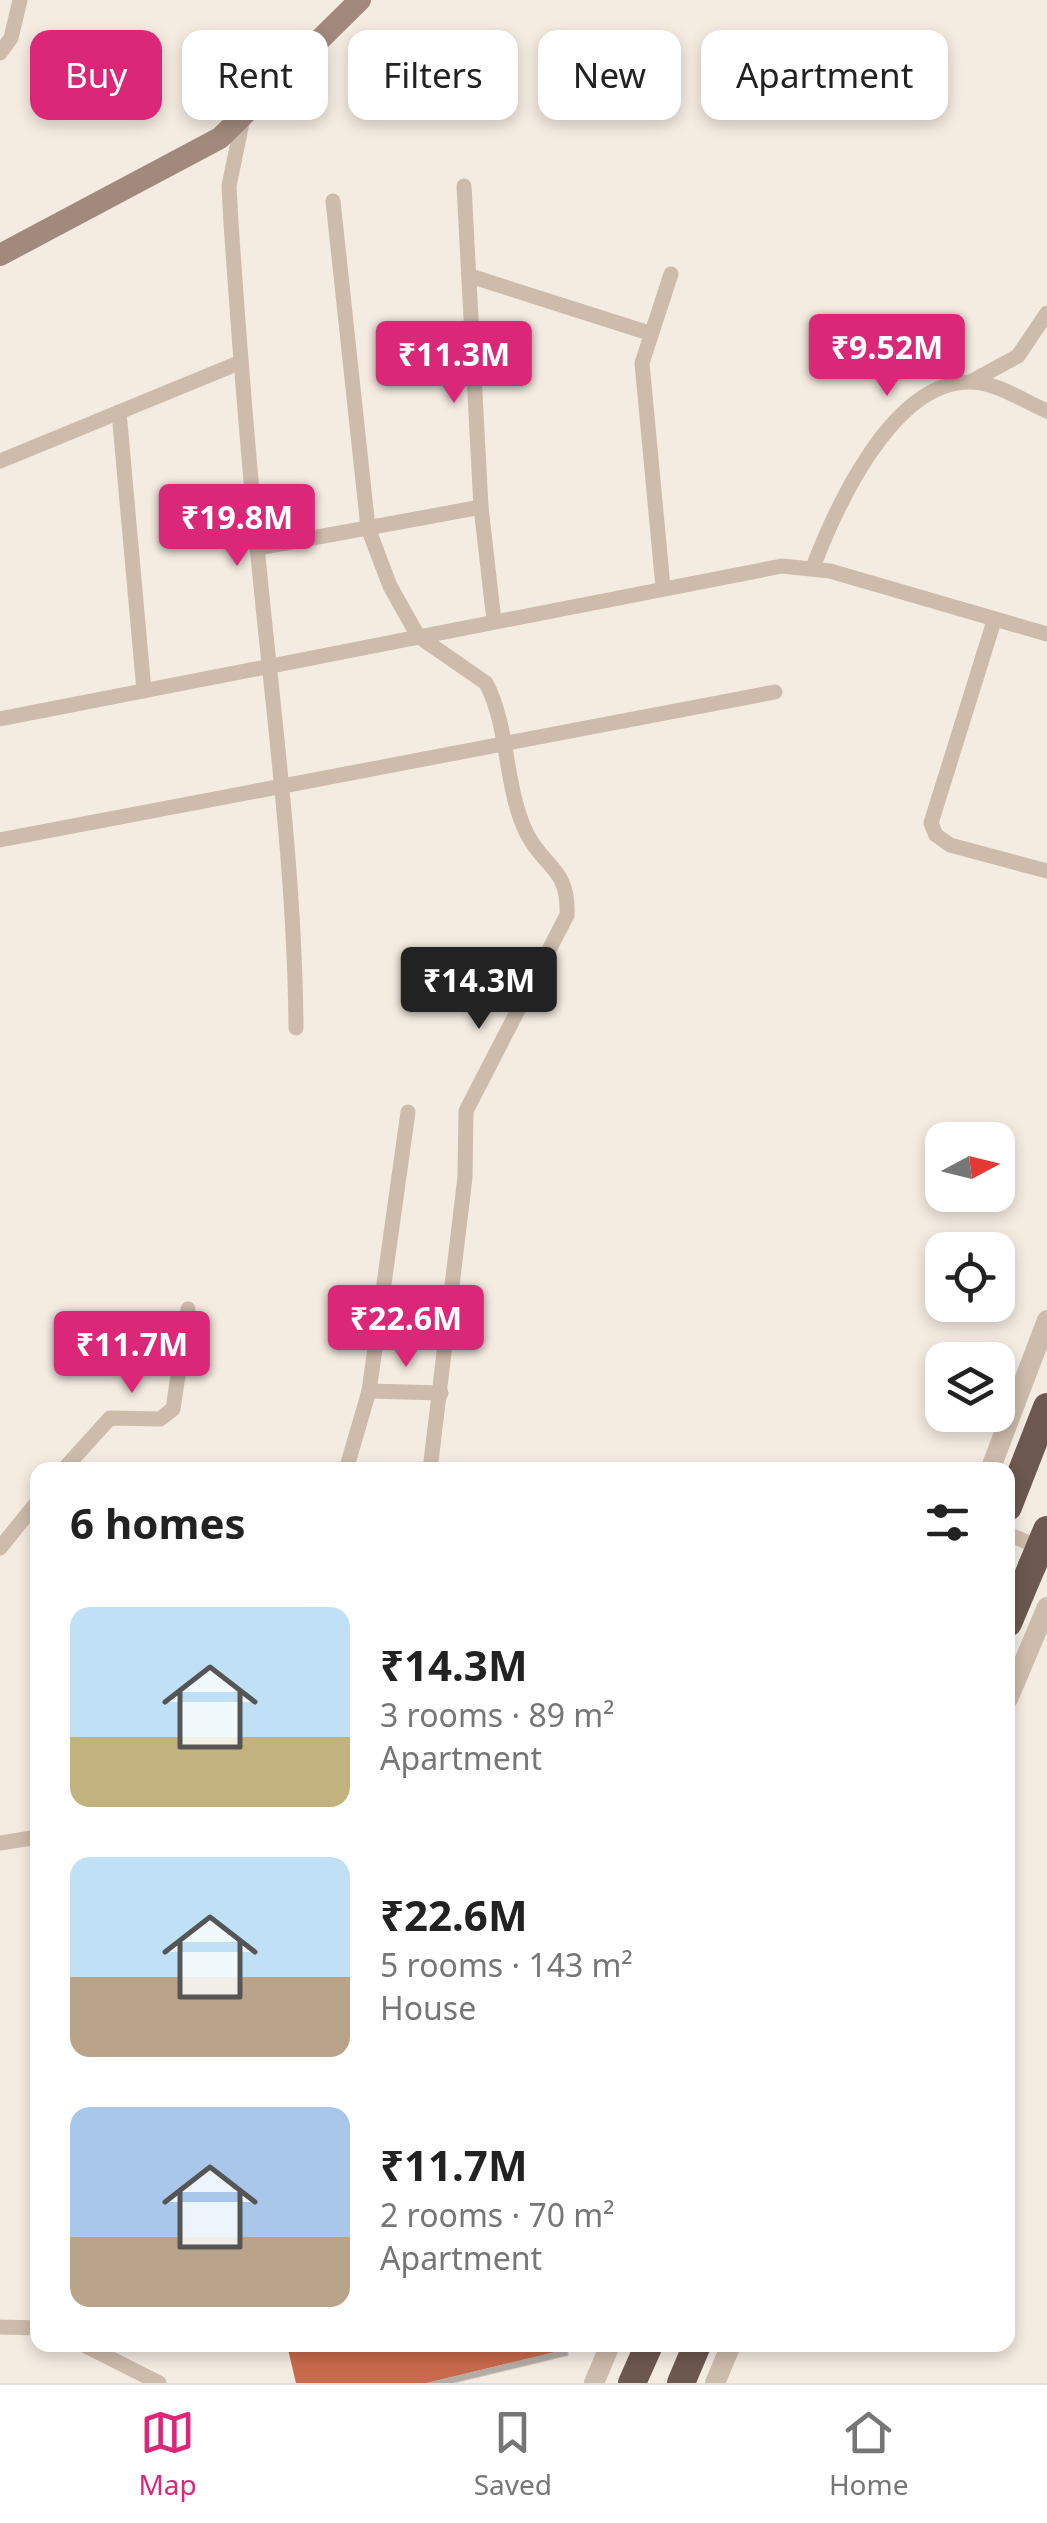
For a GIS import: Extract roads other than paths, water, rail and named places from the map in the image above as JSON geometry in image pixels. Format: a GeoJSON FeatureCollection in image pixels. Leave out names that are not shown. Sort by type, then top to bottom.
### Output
{"type":"FeatureCollection","features":[{"type":"Feature","properties":{"kind":"highway"},"geometry":{"type":"LineString","coordinates":[[1015,1489],[1047,1406]]}},
{"type":"Feature","properties":{"kind":"highway"},"geometry":{"type":"LineString","coordinates":[[1015,1609],[1040,1558],[1047,1530]]}},
{"type":"Feature","properties":{"kind":"highway"},"geometry":{"type":"LineString","coordinates":[[632,2383],[645,2352]]}},
{"type":"Feature","properties":{"kind":"highway"},"geometry":{"type":"LineString","coordinates":[[681,2383],[694,2352]]}},
{"type":"Feature","properties":{"kind":"main road"},"geometry":{"type":"LineString","coordinates":[[328,33],[360,0]]}},
{"type":"Feature","properties":{"kind":"main road"},"geometry":{"type":"LineString","coordinates":[[0,255],[188,156],[241,120]]}},
{"type":"Feature","properties":{"kind":"street"},"geometry":{"type":"LineString","coordinates":[[0,53],[11,38],[20,0]]}},
{"type":"Feature","properties":{"kind":"street"},"geometry":{"type":"LineString","coordinates":[[244,120],[229,186],[240,362],[269,666],[285,788],[295,921],[296,1028]]}},
{"type":"Feature","properties":{"kind":"street"},"geometry":{"type":"LineString","coordinates":[[464,186],[481,508],[494,621]]}},
{"type":"Feature","properties":{"kind":"street"},"geometry":{"type":"LineString","coordinates":[[332,202],[368,528],[390,586],[418,636],[486,683],[506,745],[526,832],[566,884],[567,915],[466,1111],[465,1176],[431,1462]]}},
{"type":"Feature","properties":{"kind":"street"},"geometry":{"type":"LineString","coordinates":[[663,587],[642,363],[670,274]]}},
{"type":"Feature","properties":{"kind":"street"},"geometry":{"type":"LineString","coordinates":[[470,276],[649,332]]}},
{"type":"Feature","properties":{"kind":"street"},"geometry":{"type":"LineString","coordinates":[[813,568],[833,514],[896,421],[928,394],[972,382],[1018,356],[1047,313]]}},
{"type":"Feature","properties":{"kind":"street"},"geometry":{"type":"LineString","coordinates":[[0,461],[240,362]]}},
{"type":"Feature","properties":{"kind":"street"},"geometry":{"type":"LineString","coordinates":[[972,382],[1047,411]]}},
{"type":"Feature","properties":{"kind":"street"},"geometry":{"type":"LineString","coordinates":[[119,412],[144,691]]}},
{"type":"Feature","properties":{"kind":"street"},"geometry":{"type":"LineString","coordinates":[[258,548],[481,508]]}},
{"type":"Feature","properties":{"kind":"street"},"geometry":{"type":"LineString","coordinates":[[0,720],[782,566],[813,568],[1047,634]]}},
{"type":"Feature","properties":{"kind":"street"},"geometry":{"type":"LineString","coordinates":[[994,622],[931,823],[936,836],[950,845],[1047,871]]}},
{"type":"Feature","properties":{"kind":"street"},"geometry":{"type":"LineString","coordinates":[[0,840],[776,692]]}},
{"type":"Feature","properties":{"kind":"street"},"geometry":{"type":"LineString","coordinates":[[348,1462],[369,1391],[408,1112]]}},
{"type":"Feature","properties":{"kind":"street"},"geometry":{"type":"LineString","coordinates":[[69,1462],[110,1418],[150,1420],[168,1415],[173,1409],[188,1309]]}},
{"type":"Feature","properties":{"kind":"street"},"geometry":{"type":"LineString","coordinates":[[993,1462],[1047,1320]]}},
{"type":"Feature","properties":{"kind":"street"},"geometry":{"type":"LineString","coordinates":[[369,1391],[441,1393]]}},
{"type":"Feature","properties":{"kind":"street"},"geometry":{"type":"LineString","coordinates":[[0,1548],[30,1512]]}},
{"type":"Feature","properties":{"kind":"street"},"geometry":{"type":"LineString","coordinates":[[1015,1539],[1040,1558]]}},
{"type":"Feature","properties":{"kind":"street"},"geometry":{"type":"LineString","coordinates":[[1015,1682],[1047,1607]]}},
{"type":"Feature","properties":{"kind":"street"},"geometry":{"type":"LineString","coordinates":[[0,1843],[30,1838]]}},
{"type":"Feature","properties":{"kind":"street"},"geometry":{"type":"LineString","coordinates":[[0,2328],[30,2328]]}},
{"type":"Feature","properties":{"kind":"street"},"geometry":{"type":"LineString","coordinates":[[98,2352],[159,2383]]}},
{"type":"Feature","properties":{"kind":"street"},"geometry":{"type":"LineString","coordinates":[[594,2383],[607,2352]]}},
{"type":"Feature","properties":{"kind":"street"},"geometry":{"type":"LineString","coordinates":[[714,2383],[728,2352]]}}]}
